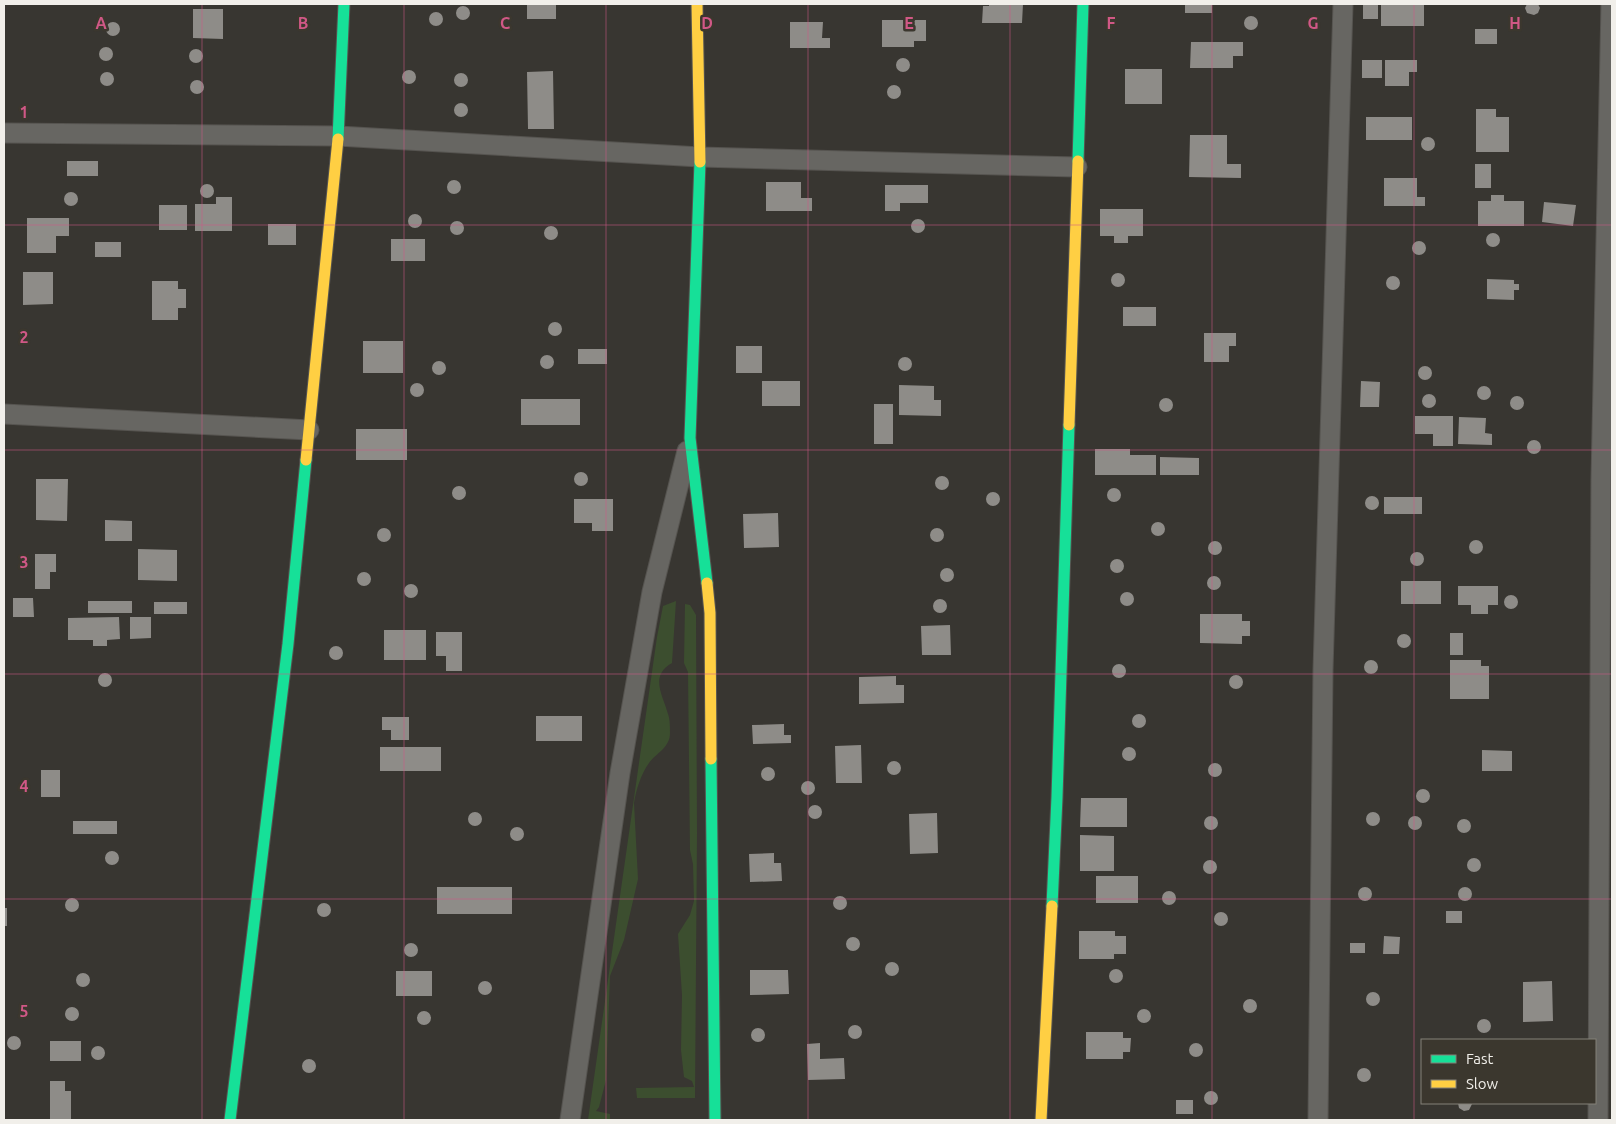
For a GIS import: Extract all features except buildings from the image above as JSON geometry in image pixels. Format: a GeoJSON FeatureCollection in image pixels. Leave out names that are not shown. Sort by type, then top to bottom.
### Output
{"type":"FeatureCollection","features":[{"type":"Feature","properties":{"kind":"street"},"geometry":{"type":"LineString","coordinates":[[230,1120],[288,644],[338,136],[344,4]]}},
{"type":"Feature","properties":{"kind":"street"},"geometry":{"type":"LineString","coordinates":[[697,4],[700,157],[690,438],[710,613],[715,1120]]}},
{"type":"Feature","properties":{"kind":"street"},"geometry":{"type":"LineString","coordinates":[[1041,1120],[1057,797],[1083,4]]}},
{"type":"Feature","properties":{"kind":"street"},"geometry":{"type":"LineString","coordinates":[[1318,1120],[1323,670],[1343,4]]}},
{"type":"Feature","properties":{"kind":"street"},"geometry":{"type":"LineString","coordinates":[[1598,1120],[1601,479],[1611,4]]}},
{"type":"Feature","properties":{"kind":"street"},"geometry":{"type":"LineString","coordinates":[[4,133],[338,136],[700,157],[1077,167]]}},
{"type":"Feature","properties":{"kind":"street"},"geometry":{"type":"LineString","coordinates":[[4,414],[309,430]]}},
{"type":"Feature","properties":{"kind":"street"},"geometry":{"type":"LineString","coordinates":[[570,1120],[619,783],[652,592],[690,438]]}},
{"type":"Feature","properties":{"kind":"green space"},"geometry":{"type":"Polygon","coordinates":[[[676,601],[672,663],[665,668],[659,680],[669,718],[669,738],[668,743],[646,767],[636,793],[634,803],[638,879],[624,940],[610,976],[606,1080],[599,1107],[596,1111],[610,1114],[610,1120],[588,1120],[657,637],[663,606],[676,601]]]}},
{"type":"Feature","properties":{"kind":"green space"},"geometry":{"type":"Polygon","coordinates":[[[685,604],[690,605],[696,615],[695,1098],[637,1098],[636,1088],[694,1087],[692,1081],[684,1077],[681,1050],[682,995],[678,934],[690,915],[694,901],[693,864],[690,850],[688,672],[684,663],[685,604]]]}},
{"type":"Feature","properties":{"kind":"traffic: fast"},"geometry":{"type":"LineString","coordinates":[[338,139],[344,4]]}},
{"type":"Feature","properties":{"kind":"traffic: fast"},"geometry":{"type":"LineString","coordinates":[[1078,161],[1083,4]]}},
{"type":"Feature","properties":{"kind":"traffic: fast"},"geometry":{"type":"LineString","coordinates":[[700,162],[690,438],[707,583]]}},
{"type":"Feature","properties":{"kind":"traffic: fast"},"geometry":{"type":"LineString","coordinates":[[1052,906],[1069,425]]}},
{"type":"Feature","properties":{"kind":"traffic: fast"},"geometry":{"type":"LineString","coordinates":[[230,1120],[288,644],[306,460]]}},
{"type":"Feature","properties":{"kind":"traffic: fast"},"geometry":{"type":"LineString","coordinates":[[711,759],[715,1120]]}},
{"type":"Feature","properties":{"kind":"traffic: slow"},"geometry":{"type":"LineString","coordinates":[[697,4],[700,162]]}},
{"type":"Feature","properties":{"kind":"traffic: slow"},"geometry":{"type":"LineString","coordinates":[[306,460],[338,139]]}},
{"type":"Feature","properties":{"kind":"traffic: slow"},"geometry":{"type":"LineString","coordinates":[[1069,425],[1078,161]]}},
{"type":"Feature","properties":{"kind":"traffic: slow"},"geometry":{"type":"LineString","coordinates":[[707,583],[710,613],[711,759]]}},
{"type":"Feature","properties":{"kind":"traffic: slow"},"geometry":{"type":"LineString","coordinates":[[1041,1120],[1052,906]]}}]}
